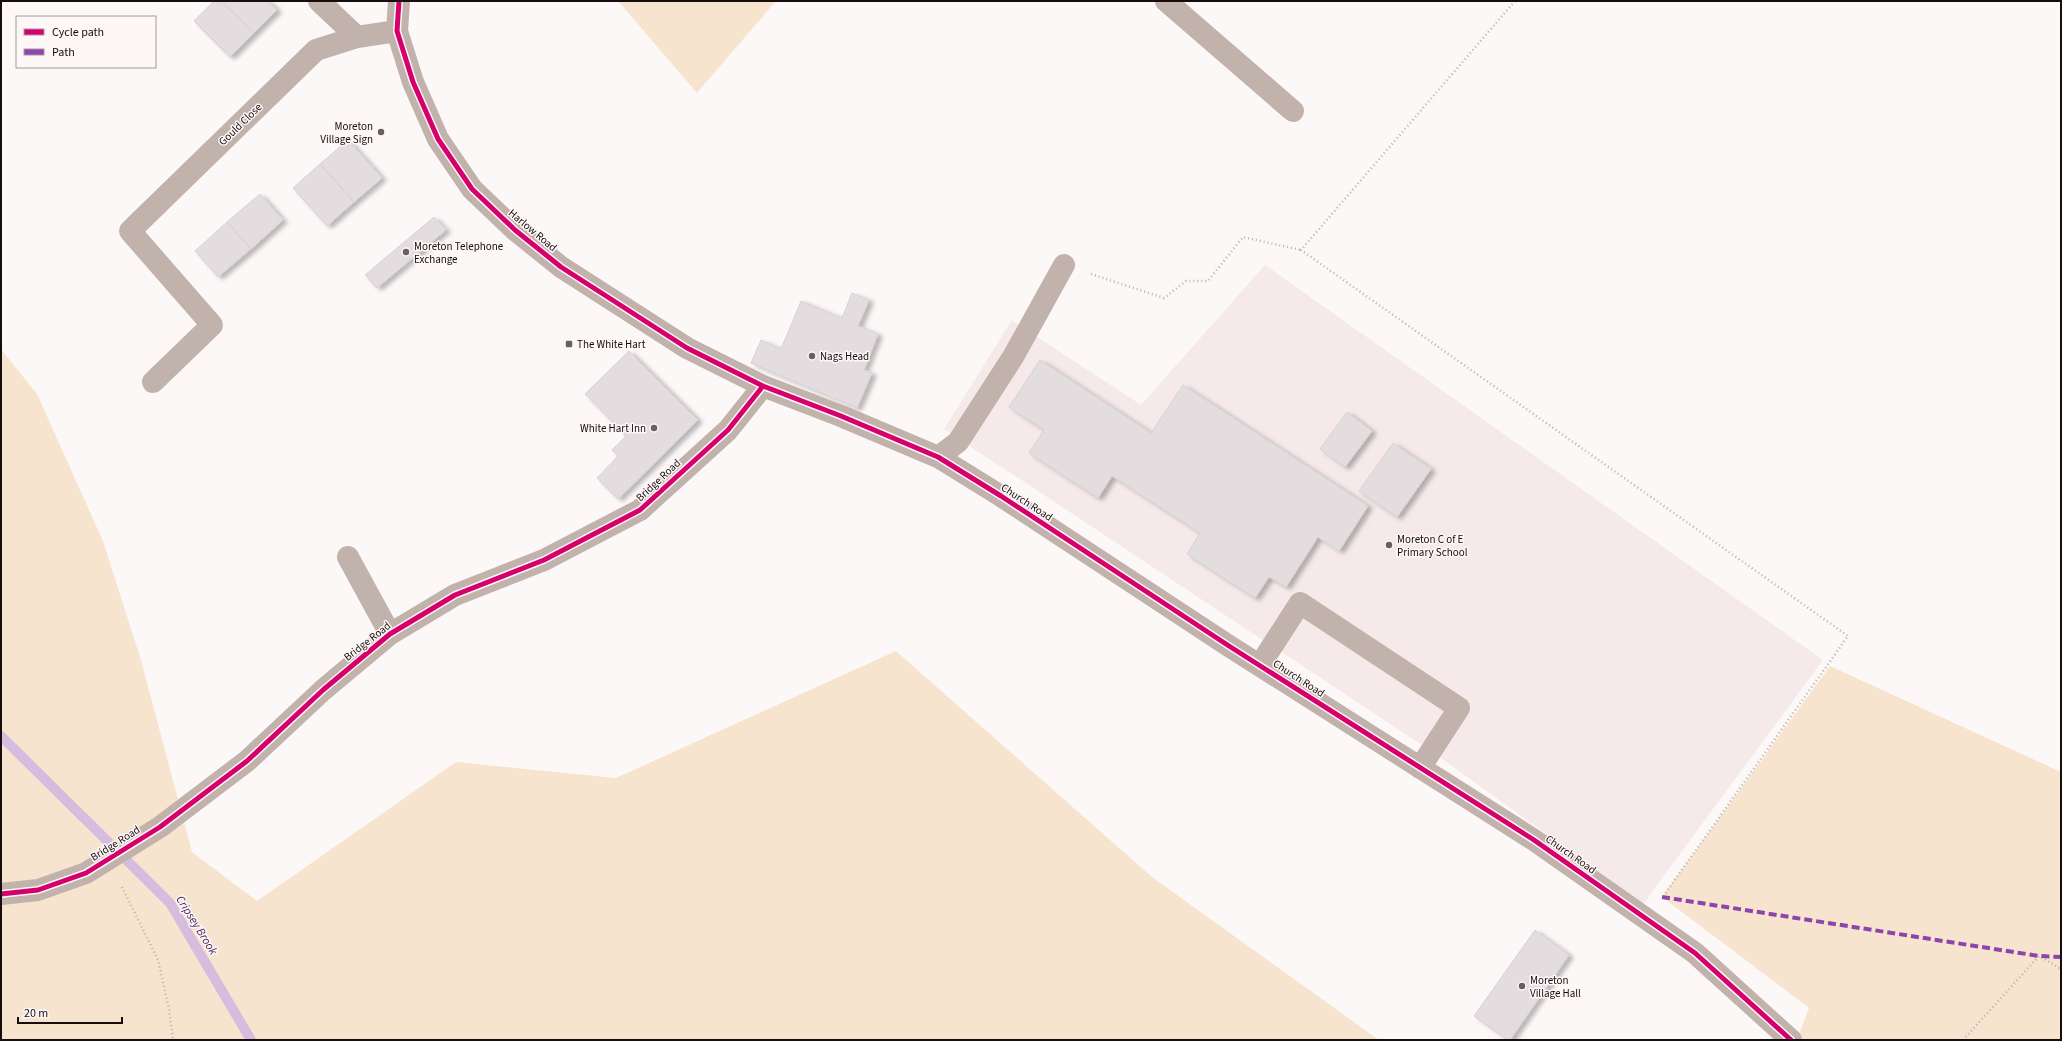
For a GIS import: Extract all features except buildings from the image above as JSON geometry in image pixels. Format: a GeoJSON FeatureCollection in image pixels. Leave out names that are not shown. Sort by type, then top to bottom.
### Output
{"type":"FeatureCollection","features":[{"type":"Feature","properties":{"kind":"street"},"geometry":{"type":"LineString","coordinates":[[319,1],[356,37]]}},
{"type":"Feature","properties":{"kind":"street","name":"Harlow Road"},"geometry":{"type":"LineString","coordinates":[[399,1],[398,31],[413,82],[438,139],[472,189],[515,230],[561,267],[687,348],[763,386]]}},
{"type":"Feature","properties":{"kind":"street"},"geometry":{"type":"LineString","coordinates":[[1166,1],[1293,111]]}},
{"type":"Feature","properties":{"kind":"street","name":"Gould Close"},"geometry":{"type":"LineString","coordinates":[[153,382],[212,326],[130,231],[316,50],[356,37],[398,31]]}},
{"type":"Feature","properties":{"kind":"street"},"geometry":{"type":"LineString","coordinates":[[938,458],[958,442],[1013,356],[1064,265]]}},
{"type":"Feature","properties":{"kind":"street","name":"Church Road"},"geometry":{"type":"LineString","coordinates":[[763,386],[841,416],[938,458],[1002,496],[1260,665],[1534,840],[1695,953],[1791,1040]]}},
{"type":"Feature","properties":{"kind":"street","name":"Bridge Road"},"geometry":{"type":"LineString","coordinates":[[1,894],[38,890],[86,873],[160,827],[247,761],[324,690],[390,634],[455,594],[544,560],[640,510],[728,430],[763,386]]}},
{"type":"Feature","properties":{"kind":"street"},"geometry":{"type":"LineString","coordinates":[[348,557],[390,634]]}},
{"type":"Feature","properties":{"kind":"street"},"geometry":{"type":"LineString","coordinates":[[1260,665],[1300,604],[1459,708],[1420,768]]}},
{"type":"Feature","properties":{"kind":"path"},"geometry":{"type":"LineString","coordinates":[[1301,250],[1515,1]]}},
{"type":"Feature","properties":{"kind":"path"},"geometry":{"type":"LineString","coordinates":[[1064,265],[1164,298],[1186,281],[1208,281],[1243,237],[1301,250],[1848,636],[1646,919]]}},
{"type":"Feature","properties":{"kind":"path"},"geometry":{"type":"LineString","coordinates":[[116,886],[123,887],[158,960],[169,1010],[173,1040]]}},
{"type":"Feature","properties":{"kind":"path"},"geometry":{"type":"LineString","coordinates":[[1963,1040],[2039,956],[2061,969]]}},
{"type":"Feature","properties":{"kind":"shaded area"},"geometry":{"type":"Polygon","coordinates":[[[618,1],[776,1],[697,93],[618,1]]]}},
{"type":"Feature","properties":{"kind":"shaded area","name":"Moreton C of E Primary School"},"geometry":{"type":"Polygon","coordinates":[[[1265,265],[1823,660],[1643,904],[1434,753],[944,429],[1012,320],[1141,405],[1265,265]]]}},
{"type":"Feature","properties":{"kind":"shaded area"},"geometry":{"type":"Polygon","coordinates":[[[1,349],[37,394],[103,541],[141,660],[192,852],[257,901],[456,762],[616,778],[896,651],[1152,877],[1379,1040],[1,1040],[1,349]]]}},
{"type":"Feature","properties":{"kind":"shaded area"},"geometry":{"type":"Polygon","coordinates":[[[1830,666],[2061,772],[2061,1040],[1797,1040],[1809,1008],[1662,897],[1830,666]]]}},
{"type":"Feature","properties":{"kind":"waterway","name":"Cripsey Brook"},"geometry":{"type":"LineString","coordinates":[[1,736],[170,903],[251,1040]]}},
{"type":"Feature","properties":{"kind":"marked path"},"geometry":{"type":"LineString","coordinates":[[1662,897],[2039,956],[2061,957]]}},
{"type":"Feature","properties":{"kind":"cycle path"},"geometry":{"type":"LineString","coordinates":[[399,1],[397,31],[413,82],[438,139],[472,189],[515,230],[561,267],[687,348],[763,386],[841,416],[938,457],[1001,496],[1229,646],[1534,840],[1695,953],[1791,1040]]}},
{"type":"Feature","properties":{"kind":"cycle path"},"geometry":{"type":"LineString","coordinates":[[1,894],[38,890],[86,873],[160,827],[247,761],[323,690],[390,634],[455,595],[544,560],[640,510],[728,430],[763,386]]}},
{"type":"Feature","properties":{"kind":"place","name":"Moreton Village Sign"},"geometry":{"type":"Point","coordinates":[381,132]}},
{"type":"Feature","properties":{"kind":"place","name":"Moreton Telephone Exchange"},"geometry":{"type":"Point","coordinates":[406,252]}},
{"type":"Feature","properties":{"kind":"place","name":"The White Hart"},"geometry":{"type":"Point","coordinates":[569,344]}},
{"type":"Feature","properties":{"kind":"place","name":"Nags Head"},"geometry":{"type":"Point","coordinates":[812,356]}},
{"type":"Feature","properties":{"kind":"place","name":"White Hart Inn"},"geometry":{"type":"Point","coordinates":[654,428]}},
{"type":"Feature","properties":{"kind":"place","name":"Moreton C of E Primary School"},"geometry":{"type":"Point","coordinates":[1389,545]}},
{"type":"Feature","properties":{"kind":"place","name":"Moreton Village Hall"},"geometry":{"type":"Point","coordinates":[1522,986]}}]}
